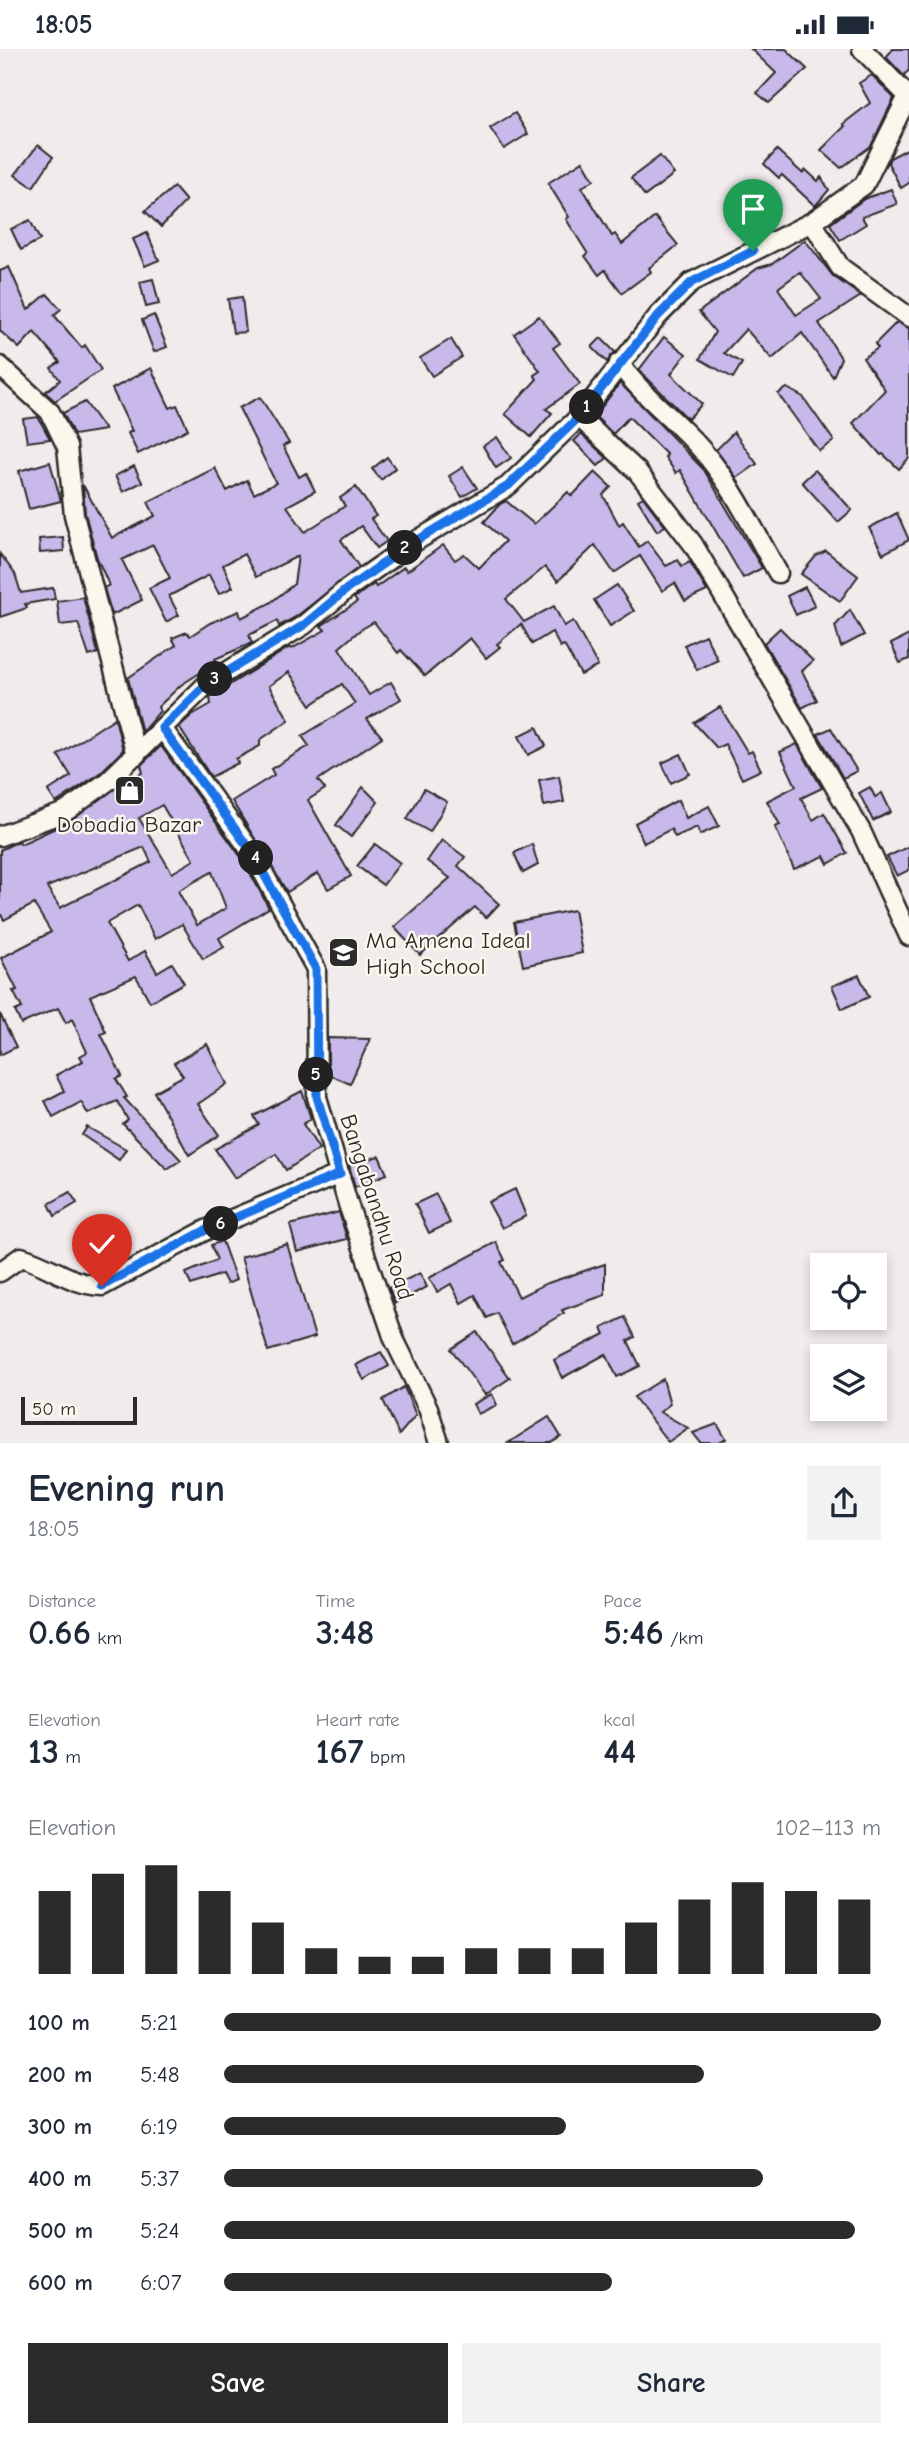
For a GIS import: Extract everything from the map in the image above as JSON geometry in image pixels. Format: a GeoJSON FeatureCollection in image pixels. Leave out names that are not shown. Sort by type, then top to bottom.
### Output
{"type":"FeatureCollection","features":[{"type":"Feature","properties":{"kind":"street"},"geometry":{"type":"LineString","coordinates":[[0,836],[65,813],[108,781],[207,684],[304,625],[347,589],[411,544],[508,486],[579,417],[619,363],[692,282],[812,222],[864,185],[908,95],[862,49]]}},
{"type":"Feature","properties":{"kind":"street"},"geometry":{"type":"LineString","coordinates":[[812,222],[840,267],[909,317]]}},
{"type":"Feature","properties":{"kind":"street"},"geometry":{"type":"LineString","coordinates":[[619,363],[631,380],[701,450],[731,490],[778,573]]}},
{"type":"Feature","properties":{"kind":"street"},"geometry":{"type":"LineString","coordinates":[[0,366],[50,412],[67,447],[74,515],[136,755]]}},
{"type":"Feature","properties":{"kind":"street"},"geometry":{"type":"LineString","coordinates":[[579,417],[637,471],[693,544],[860,831],[909,936]]}},
{"type":"Feature","properties":{"kind":"street","name":"Bangabandhu Road"},"geometry":{"type":"LineString","coordinates":[[162,728],[253,854],[316,969],[317,1097],[394,1339],[428,1408],[439,1443]]}},
{"type":"Feature","properties":{"kind":"street"},"geometry":{"type":"LineString","coordinates":[[0,1272],[21,1257],[83,1285],[102,1286],[208,1229],[340,1174]]}},
{"type":"Feature","properties":{"kind":"building"},"geometry":{"type":"Polygon","coordinates":[[[751,49],[786,49],[807,69],[769,103],[757,93],[776,73],[751,49]]]}},
{"type":"Feature","properties":{"kind":"building"},"geometry":{"type":"Polygon","coordinates":[[[893,49],[909,49],[909,70],[904,76],[886,57],[893,49]]]}},
{"type":"Feature","properties":{"kind":"building"},"geometry":{"type":"Polygon","coordinates":[[[872,75],[894,98],[871,146],[841,168],[821,150],[845,126],[843,124],[870,103],[859,83],[872,75]]]}},
{"type":"Feature","properties":{"kind":"building"},"geometry":{"type":"Polygon","coordinates":[[[515,113],[528,134],[504,149],[490,128],[515,113]]]}},
{"type":"Feature","properties":{"kind":"building"},"geometry":{"type":"Polygon","coordinates":[[[38,145],[53,157],[33,187],[15,175],[38,145]]]}},
{"type":"Feature","properties":{"kind":"building"},"geometry":{"type":"Polygon","coordinates":[[[909,148],[909,183],[901,188],[888,163],[890,158],[909,148]]]}},
{"type":"Feature","properties":{"kind":"building"},"geometry":{"type":"Polygon","coordinates":[[[777,150],[802,173],[806,170],[818,181],[821,177],[829,190],[815,206],[782,175],[779,178],[764,164],[777,150]]]}},
{"type":"Feature","properties":{"kind":"building"},"geometry":{"type":"Polygon","coordinates":[[[660,156],[674,174],[645,196],[631,178],[660,156]]]}},
{"type":"Feature","properties":{"kind":"building"},"geometry":{"type":"Polygon","coordinates":[[[583,161],[594,180],[582,187],[612,236],[615,234],[622,244],[655,217],[678,245],[649,268],[651,272],[622,293],[605,270],[599,275],[585,256],[588,254],[548,183],[583,161]]]}},
{"type":"Feature","properties":{"kind":"building"},"geometry":{"type":"Polygon","coordinates":[[[174,187],[186,201],[161,227],[145,211],[174,187]]]}},
{"type":"Feature","properties":{"kind":"building"},"geometry":{"type":"Polygon","coordinates":[[[891,189],[897,204],[862,217],[866,224],[840,240],[830,224],[864,199],[891,189]]]}},
{"type":"Feature","properties":{"kind":"building"},"geometry":{"type":"Polygon","coordinates":[[[30,220],[40,240],[21,250],[11,229],[30,220]]]}},
{"type":"Feature","properties":{"kind":"building"},"geometry":{"type":"Polygon","coordinates":[[[147,233],[159,260],[145,266],[133,239],[147,233]]]}},
{"type":"Feature","properties":{"kind":"building"},"geometry":{"type":"Polygon","coordinates":[[[805,240],[833,276],[861,296],[819,323],[841,358],[833,377],[802,333],[772,359],[746,329],[724,353],[742,363],[733,378],[700,359],[715,332],[699,312],[758,268],[772,264],[805,240]],[[800,272],[778,288],[796,315],[821,299],[800,272]]]}},
{"type":"Feature","properties":{"kind":"building"},"geometry":{"type":"Polygon","coordinates":[[[9,267],[28,310],[47,294],[61,309],[54,315],[82,348],[85,345],[101,370],[55,401],[45,392],[60,380],[51,368],[60,362],[34,332],[19,348],[0,331],[0,271],[9,267]]]}},
{"type":"Feature","properties":{"kind":"building"},"geometry":{"type":"Polygon","coordinates":[[[153,279],[159,304],[146,307],[140,282],[153,279]]]}},
{"type":"Feature","properties":{"kind":"building"},"geometry":{"type":"Polygon","coordinates":[[[242,297],[246,332],[233,333],[228,299],[242,297]]]}},
{"type":"Feature","properties":{"kind":"building"},"geometry":{"type":"Polygon","coordinates":[[[154,315],[167,347],[154,352],[142,320],[154,315]]]}},
{"type":"Feature","properties":{"kind":"building"},"geometry":{"type":"Polygon","coordinates":[[[539,316],[560,343],[553,348],[580,384],[546,409],[552,413],[531,437],[505,414],[537,379],[534,375],[540,371],[514,334],[539,316]]]}},
{"type":"Feature","properties":{"kind":"building"},"geometry":{"type":"Polygon","coordinates":[[[897,322],[909,328],[909,458],[899,469],[881,455],[853,423],[885,390],[863,358],[878,348],[875,344],[897,322]]]}},
{"type":"Feature","properties":{"kind":"building"},"geometry":{"type":"Polygon","coordinates":[[[664,337],[686,354],[671,374],[702,404],[688,419],[639,370],[664,337]]]}},
{"type":"Feature","properties":{"kind":"building"},"geometry":{"type":"Polygon","coordinates":[[[601,338],[615,352],[607,362],[592,347],[601,338]]]}},
{"type":"Feature","properties":{"kind":"building"},"geometry":{"type":"Polygon","coordinates":[[[451,339],[462,357],[432,376],[420,358],[451,339]]]}},
{"type":"Feature","properties":{"kind":"building"},"geometry":{"type":"Polygon","coordinates":[[[151,368],[170,408],[177,405],[188,429],[138,454],[128,433],[132,431],[112,389],[151,368]]]}},
{"type":"Feature","properties":{"kind":"building"},"geometry":{"type":"Polygon","coordinates":[[[620,383],[704,470],[762,568],[743,578],[680,470],[676,473],[665,457],[667,455],[629,417],[613,434],[595,416],[620,383]]]}},
{"type":"Feature","properties":{"kind":"building"},"geometry":{"type":"Polygon","coordinates":[[[787,388],[803,397],[834,441],[819,451],[778,394],[787,388]]]}},
{"type":"Feature","properties":{"kind":"building"},"geometry":{"type":"Polygon","coordinates":[[[260,397],[289,443],[283,446],[299,477],[306,473],[315,491],[287,506],[305,532],[345,506],[340,498],[356,487],[376,516],[371,519],[387,541],[377,548],[361,526],[341,540],[359,567],[297,616],[279,626],[277,621],[249,635],[252,643],[215,659],[217,662],[181,685],[158,707],[160,711],[142,732],[128,678],[176,645],[172,638],[187,632],[190,636],[210,623],[239,611],[241,618],[270,603],[294,584],[298,556],[256,577],[244,554],[223,565],[233,587],[219,594],[209,575],[169,596],[179,615],[166,622],[149,588],[170,578],[153,545],[122,560],[142,600],[112,615],[104,588],[109,585],[97,558],[85,513],[83,485],[112,538],[155,516],[148,502],[215,468],[227,491],[247,480],[254,494],[276,483],[239,408],[260,397]]]}},
{"type":"Feature","properties":{"kind":"building"},"geometry":{"type":"Polygon","coordinates":[[[85,402],[105,430],[74,435],[63,413],[85,402]]]}},
{"type":"Feature","properties":{"kind":"building"},"geometry":{"type":"Polygon","coordinates":[[[38,417],[50,439],[27,442],[23,419],[38,417]]]}},
{"type":"Feature","properties":{"kind":"building"},"geometry":{"type":"Polygon","coordinates":[[[734,432],[757,464],[737,478],[716,450],[734,432]]]}},
{"type":"Feature","properties":{"kind":"building"},"geometry":{"type":"Polygon","coordinates":[[[581,434],[607,458],[598,466],[574,441],[581,434]]]}},
{"type":"Feature","properties":{"kind":"building"},"geometry":{"type":"Polygon","coordinates":[[[497,437],[511,458],[496,468],[483,446],[497,437]]]}},
{"type":"Feature","properties":{"kind":"building"},"geometry":{"type":"Polygon","coordinates":[[[387,457],[395,468],[381,480],[372,469],[387,457]]]}},
{"type":"Feature","properties":{"kind":"building"},"geometry":{"type":"Polygon","coordinates":[[[50,462],[61,501],[29,509],[19,471],[50,462]]]}},
{"type":"Feature","properties":{"kind":"building"},"geometry":{"type":"Polygon","coordinates":[[[134,466],[142,482],[123,492],[115,476],[134,466]]]}},
{"type":"Feature","properties":{"kind":"building"},"geometry":{"type":"Polygon","coordinates":[[[463,467],[477,488],[462,497],[449,476],[463,467]]]}},
{"type":"Feature","properties":{"kind":"building"},"geometry":{"type":"Polygon","coordinates":[[[815,470],[852,510],[838,522],[802,482],[815,470]]]}},
{"type":"Feature","properties":{"kind":"building"},"geometry":{"type":"Polygon","coordinates":[[[595,472],[611,487],[603,495],[619,525],[623,522],[639,547],[647,541],[666,566],[678,560],[682,566],[690,562],[707,591],[685,601],[675,583],[662,591],[640,556],[614,573],[595,545],[558,581],[545,567],[506,599],[524,622],[554,606],[564,626],[573,621],[598,666],[581,675],[564,645],[560,647],[552,632],[532,644],[521,624],[497,644],[500,647],[486,658],[470,638],[425,676],[401,650],[398,653],[374,622],[360,630],[339,648],[369,695],[391,682],[401,699],[367,719],[382,737],[318,780],[325,789],[308,800],[351,876],[328,889],[318,873],[287,892],[232,801],[274,775],[271,769],[309,746],[302,736],[355,704],[342,684],[311,705],[289,672],[269,686],[289,720],[260,740],[260,746],[236,759],[238,763],[211,777],[179,727],[192,715],[211,704],[210,697],[290,647],[291,649],[325,630],[321,626],[357,602],[354,598],[374,584],[376,587],[404,567],[407,571],[443,545],[455,560],[464,554],[479,568],[505,541],[484,522],[500,504],[506,501],[534,524],[568,492],[572,496],[595,472]]]}},
{"type":"Feature","properties":{"kind":"building"},"geometry":{"type":"Polygon","coordinates":[[[643,497],[665,526],[657,531],[638,500],[643,497]]]}},
{"type":"Feature","properties":{"kind":"building"},"geometry":{"type":"Polygon","coordinates":[[[897,513],[909,540],[883,554],[869,528],[897,513]]]}},
{"type":"Feature","properties":{"kind":"building"},"geometry":{"type":"Polygon","coordinates":[[[63,537],[64,551],[40,553],[39,539],[63,537]]]}},
{"type":"Feature","properties":{"kind":"building"},"geometry":{"type":"Polygon","coordinates":[[[826,551],[858,576],[840,601],[801,574],[816,556],[826,551]]]}},
{"type":"Feature","properties":{"kind":"building"},"geometry":{"type":"Polygon","coordinates":[[[0,554],[15,574],[21,593],[53,588],[55,599],[25,604],[27,608],[0,617],[0,554]]]}},
{"type":"Feature","properties":{"kind":"building"},"geometry":{"type":"Polygon","coordinates":[[[617,585],[634,611],[610,626],[594,600],[617,585]]]}},
{"type":"Feature","properties":{"kind":"building"},"geometry":{"type":"Polygon","coordinates":[[[805,587],[815,606],[796,615],[787,596],[805,587]]]}},
{"type":"Feature","properties":{"kind":"building"},"geometry":{"type":"Polygon","coordinates":[[[83,597],[98,653],[89,656],[78,623],[60,625],[57,601],[83,597]]]}},
{"type":"Feature","properties":{"kind":"building"},"geometry":{"type":"Polygon","coordinates":[[[850,610],[864,635],[841,647],[835,626],[850,610]]]}},
{"type":"Feature","properties":{"kind":"building"},"geometry":{"type":"Polygon","coordinates":[[[780,628],[813,661],[802,671],[817,700],[802,708],[764,643],[780,628]]]}},
{"type":"Feature","properties":{"kind":"building"},"geometry":{"type":"Polygon","coordinates":[[[705,635],[718,660],[697,670],[684,645],[705,635]]]}},
{"type":"Feature","properties":{"kind":"building"},"geometry":{"type":"Polygon","coordinates":[[[909,635],[909,659],[900,663],[891,644],[909,635]]]}},
{"type":"Feature","properties":{"kind":"building"},"geometry":{"type":"Polygon","coordinates":[[[720,707],[748,753],[752,751],[761,770],[742,779],[725,744],[717,748],[694,723],[720,707]]]}},
{"type":"Feature","properties":{"kind":"building"},"geometry":{"type":"Polygon","coordinates":[[[115,718],[123,750],[101,772],[56,803],[48,791],[71,776],[58,755],[115,718]]]}},
{"type":"Feature","properties":{"kind":"building"},"geometry":{"type":"Polygon","coordinates":[[[537,727],[546,746],[528,755],[519,736],[537,727]]]}},
{"type":"Feature","properties":{"kind":"building"},"geometry":{"type":"Polygon","coordinates":[[[831,728],[857,771],[843,778],[818,734],[831,728]]]}},
{"type":"Feature","properties":{"kind":"building"},"geometry":{"type":"Polygon","coordinates":[[[797,744],[822,788],[801,798],[813,820],[824,813],[847,853],[828,864],[824,856],[794,869],[775,827],[780,825],[767,801],[796,786],[780,752],[797,744]]]}},
{"type":"Feature","properties":{"kind":"building"},"geometry":{"type":"Polygon","coordinates":[[[161,746],[243,860],[269,908],[219,938],[224,947],[203,959],[182,924],[155,939],[138,905],[107,923],[128,961],[145,951],[157,972],[172,963],[184,983],[150,1002],[136,976],[90,996],[106,1032],[101,1034],[122,1076],[116,1079],[127,1097],[124,1098],[181,1160],[167,1169],[123,1124],[128,1120],[117,1101],[88,1114],[81,1102],[53,1117],[45,1101],[64,1091],[56,1075],[83,1061],[80,1056],[87,1052],[72,1019],[66,1023],[58,1008],[21,1024],[15,1011],[22,1008],[13,991],[17,990],[1,958],[51,932],[34,904],[4,920],[0,913],[0,850],[19,841],[21,844],[71,821],[124,781],[143,773],[141,765],[161,746]],[[162,805],[139,818],[172,873],[194,860],[162,805]],[[144,847],[47,887],[60,908],[151,862],[144,847]],[[212,872],[178,891],[197,925],[226,908],[212,872]]]}},
{"type":"Feature","properties":{"kind":"building"},"geometry":{"type":"Polygon","coordinates":[[[681,754],[690,774],[671,783],[662,763],[681,754]]]}},
{"type":"Feature","properties":{"kind":"building"},"geometry":{"type":"Polygon","coordinates":[[[559,776],[564,802],[544,806],[539,780],[559,776]]]}},
{"type":"Feature","properties":{"kind":"building"},"geometry":{"type":"Polygon","coordinates":[[[363,787],[378,802],[351,837],[336,825],[363,787]]]}},
{"type":"Feature","properties":{"kind":"building"},"geometry":{"type":"Polygon","coordinates":[[[870,787],[875,797],[882,793],[891,812],[873,821],[859,793],[870,787]]]}},
{"type":"Feature","properties":{"kind":"building"},"geometry":{"type":"Polygon","coordinates":[[[424,789],[447,802],[430,832],[407,819],[424,789]]]}},
{"type":"Feature","properties":{"kind":"building"},"geometry":{"type":"Polygon","coordinates":[[[678,800],[686,818],[709,806],[719,826],[700,835],[697,827],[675,837],[671,829],[644,843],[635,823],[678,800]]]}},
{"type":"Feature","properties":{"kind":"building"},"geometry":{"type":"Polygon","coordinates":[[[442,840],[465,857],[458,866],[499,904],[486,918],[475,907],[420,955],[394,927],[450,878],[427,861],[442,840]]]}},
{"type":"Feature","properties":{"kind":"building"},"geometry":{"type":"Polygon","coordinates":[[[375,844],[400,863],[383,885],[357,866],[375,844]]]}},
{"type":"Feature","properties":{"kind":"building"},"geometry":{"type":"Polygon","coordinates":[[[532,844],[538,865],[523,873],[514,853],[532,844]]]}},
{"type":"Feature","properties":{"kind":"building"},"geometry":{"type":"Polygon","coordinates":[[[909,846],[909,870],[897,876],[887,857],[909,846]]]}},
{"type":"Feature","properties":{"kind":"building"},"geometry":{"type":"Polygon","coordinates":[[[574,910],[582,953],[523,966],[514,922],[574,910]]]}},
{"type":"Feature","properties":{"kind":"building"},"geometry":{"type":"Polygon","coordinates":[[[859,975],[869,997],[842,1009],[832,986],[859,975]]]}},
{"type":"Feature","properties":{"kind":"building"},"geometry":{"type":"Polygon","coordinates":[[[0,1014],[16,1047],[0,1055],[0,1014]]]}},
{"type":"Feature","properties":{"kind":"building"},"geometry":{"type":"Polygon","coordinates":[[[328,1038],[370,1039],[350,1084],[328,1074],[328,1038]]]}},
{"type":"Feature","properties":{"kind":"building"},"geometry":{"type":"Polygon","coordinates":[[[207,1044],[227,1084],[198,1104],[219,1135],[189,1155],[154,1092],[183,1076],[174,1063],[207,1044]]]}},
{"type":"Feature","properties":{"kind":"building"},"geometry":{"type":"Polygon","coordinates":[[[302,1091],[311,1119],[303,1124],[319,1149],[286,1170],[276,1154],[235,1178],[215,1149],[259,1125],[254,1116],[302,1091]]]}},
{"type":"Feature","properties":{"kind":"building"},"geometry":{"type":"Polygon","coordinates":[[[87,1127],[126,1149],[119,1160],[82,1135],[87,1127]]]}},
{"type":"Feature","properties":{"kind":"building"},"geometry":{"type":"Polygon","coordinates":[[[379,1156],[387,1174],[355,1187],[349,1165],[379,1156]]]}},
{"type":"Feature","properties":{"kind":"building"},"geometry":{"type":"Polygon","coordinates":[[[515,1189],[526,1216],[502,1228],[488,1202],[515,1189]]]}},
{"type":"Feature","properties":{"kind":"building"},"geometry":{"type":"Polygon","coordinates":[[[70,1192],[77,1203],[55,1216],[49,1204],[70,1192]]]}},
{"type":"Feature","properties":{"kind":"building"},"geometry":{"type":"Polygon","coordinates":[[[436,1194],[450,1223],[429,1233],[415,1204],[436,1194]]]}},
{"type":"Feature","properties":{"kind":"building"},"geometry":{"type":"Polygon","coordinates":[[[339,1212],[347,1239],[297,1252],[290,1225],[339,1212]]]}},
{"type":"Feature","properties":{"kind":"building"},"geometry":{"type":"Polygon","coordinates":[[[222,1241],[236,1280],[227,1284],[222,1274],[191,1285],[186,1273],[217,1260],[211,1245],[222,1241]]]}},
{"type":"Feature","properties":{"kind":"building"},"geometry":{"type":"Polygon","coordinates":[[[496,1242],[505,1260],[501,1262],[519,1297],[545,1284],[605,1264],[605,1295],[562,1310],[564,1313],[512,1344],[497,1313],[487,1318],[475,1295],[461,1303],[451,1284],[437,1292],[429,1278],[496,1242]]]}},
{"type":"Feature","properties":{"kind":"building"},"geometry":{"type":"Polygon","coordinates":[[[287,1244],[315,1337],[268,1351],[241,1257],[287,1244]]]}},
{"type":"Feature","properties":{"kind":"building"},"geometry":{"type":"Polygon","coordinates":[[[420,1273],[427,1287],[395,1303],[389,1288],[420,1273]]]}},
{"type":"Feature","properties":{"kind":"building"},"geometry":{"type":"Polygon","coordinates":[[[625,1317],[635,1337],[628,1341],[640,1366],[617,1377],[606,1354],[562,1378],[554,1360],[605,1334],[602,1328],[625,1317]]]}},
{"type":"Feature","properties":{"kind":"building"},"geometry":{"type":"Polygon","coordinates":[[[477,1332],[510,1378],[485,1395],[451,1349],[477,1332]]]}},
{"type":"Feature","properties":{"kind":"building"},"geometry":{"type":"Polygon","coordinates":[[[381,1352],[389,1366],[364,1380],[356,1365],[381,1352]]]}},
{"type":"Feature","properties":{"kind":"building"},"geometry":{"type":"Polygon","coordinates":[[[663,1379],[670,1404],[660,1412],[688,1428],[668,1442],[634,1397],[663,1379]]]}},
{"type":"Feature","properties":{"kind":"building"},"geometry":{"type":"Polygon","coordinates":[[[404,1387],[416,1415],[399,1435],[383,1400],[404,1387]]]}},
{"type":"Feature","properties":{"kind":"building"},"geometry":{"type":"Polygon","coordinates":[[[492,1394],[497,1405],[478,1414],[473,1404],[492,1394]]]}},
{"type":"Feature","properties":{"kind":"building"},"geometry":{"type":"Polygon","coordinates":[[[549,1417],[561,1437],[551,1443],[508,1443],[549,1417]]]}},
{"type":"Feature","properties":{"kind":"building"},"geometry":{"type":"Polygon","coordinates":[[[717,1424],[726,1439],[719,1443],[701,1443],[693,1433],[717,1424]]]}},
{"type":"Feature","properties":{"kind":"place","name":"Dobadia Bazar"},"geometry":{"type":"Point","coordinates":[129,790]}},
{"type":"Feature","properties":{"kind":"place","name":"Ma Amena Ideal High School"},"geometry":{"type":"Point","coordinates":[343,953]}},
{"type":"Feature","properties":{"kind":"route"},"geometry":{"type":"LineString","coordinates":[[102,1286],[208,1229],[340,1174],[317,1097],[316,969],[253,854],[162,728],[207,684],[304,625],[347,589],[411,544],[508,486],[579,417],[658,316],[692,282],[753,251]]}}]}
